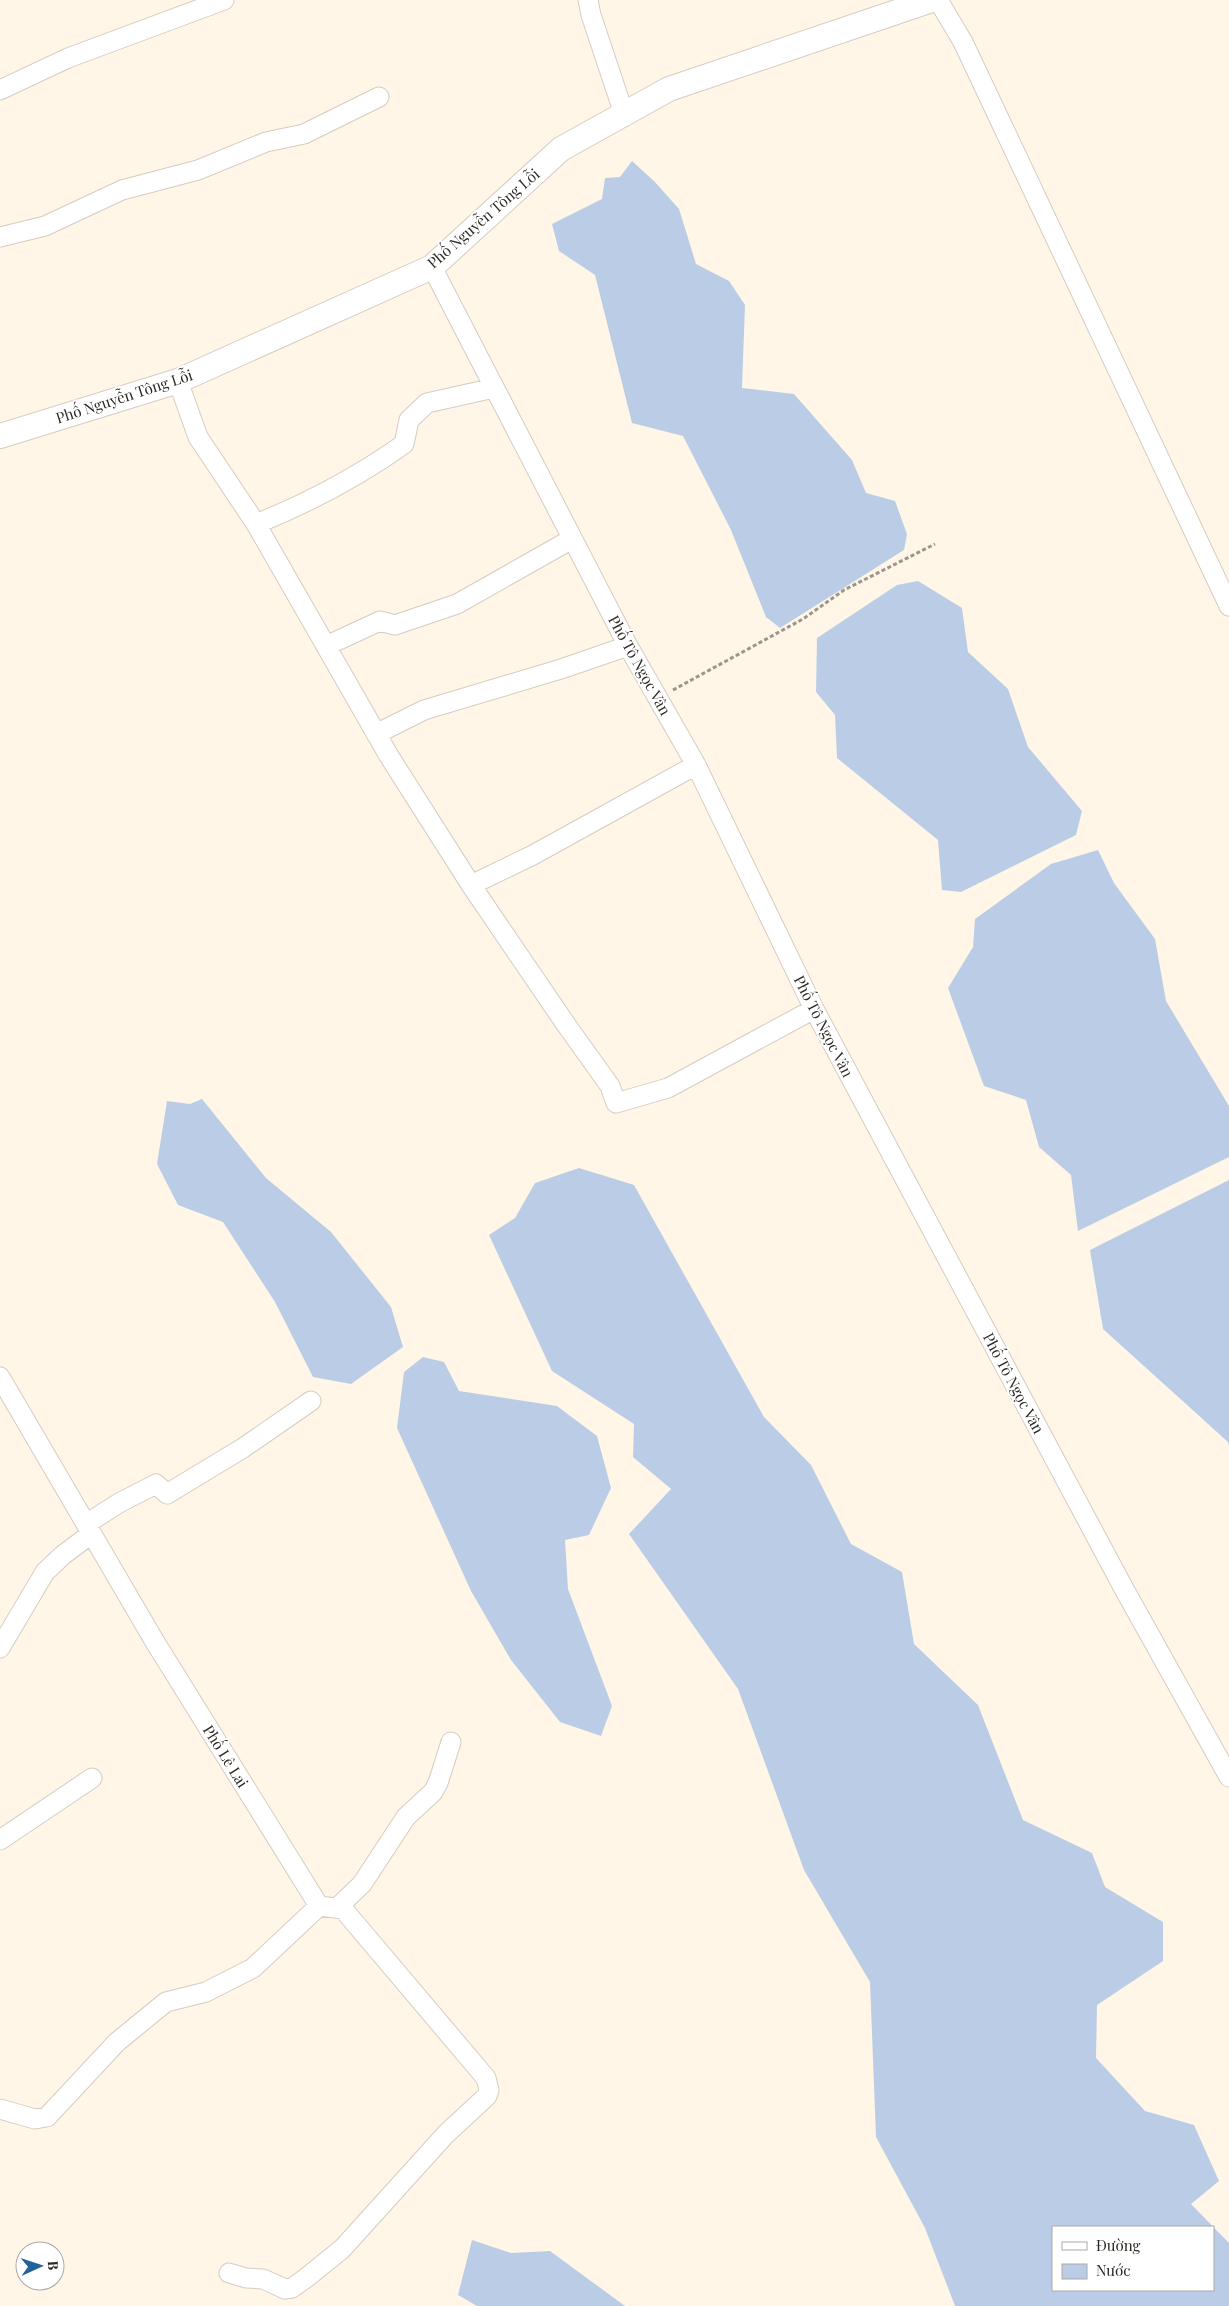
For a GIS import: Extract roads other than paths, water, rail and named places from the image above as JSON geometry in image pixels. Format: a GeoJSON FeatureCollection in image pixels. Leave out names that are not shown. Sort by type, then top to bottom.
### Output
{"type":"FeatureCollection","features":[{"type":"Feature","properties":{"kind":"street"},"geometry":{"type":"LineString","coordinates":[[0,90],[78,55],[224,0]]}},
{"type":"Feature","properties":{"kind":"street"},"geometry":{"type":"LineString","coordinates":[[588,0],[591,15],[624,114]]}},
{"type":"Feature","properties":{"kind":"street","name":"Phố Nguyễn Tông Lỗi"},"geometry":{"type":"LineString","coordinates":[[0,436],[178,381],[432,267],[561,149],[624,114],[669,90],[932,0]]}},
{"type":"Feature","properties":{"kind":"street"},"geometry":{"type":"LineString","coordinates":[[938,0],[962,42],[1229,606]]}},
{"type":"Feature","properties":{"kind":"street"},"geometry":{"type":"LineString","coordinates":[[0,237],[45,226],[122,190],[198,170],[266,142],[304,134],[379,97]]}},
{"type":"Feature","properties":{"kind":"street","name":"Phố Tô Ngọc Vân"},"geometry":{"type":"LineString","coordinates":[[432,267],[628,646],[696,765],[814,1009],[1123,1587],[1229,1778]]}},
{"type":"Feature","properties":{"kind":"street"},"geometry":{"type":"LineString","coordinates":[[178,381],[198,437],[256,524],[376,734],[472,885],[566,1026],[610,1086],[616,1103],[668,1088],[814,1009]]}},
{"type":"Feature","properties":{"kind":"street"},"geometry":{"type":"LineString","coordinates":[[256,524],[287,511],[381,461],[404,444],[409,420],[427,403],[494,388]]}},
{"type":"Feature","properties":{"kind":"street"},"geometry":{"type":"LineString","coordinates":[[326,646],[380,621],[395,625],[457,604],[572,539]]}},
{"type":"Feature","properties":{"kind":"street"},"geometry":{"type":"LineString","coordinates":[[376,734],[424,710],[561,669],[628,646]]}},
{"type":"Feature","properties":{"kind":"street"},"geometry":{"type":"LineString","coordinates":[[472,885],[532,855],[696,765]]}},
{"type":"Feature","properties":{"kind":"street","name":"Phố Lê Lai"},"geometry":{"type":"LineString","coordinates":[[1,1383],[155,1642],[328,1907],[343,1909],[486,2078],[489,2090],[487,2096],[446,2134],[342,2249],[306,2278],[285,2289],[263,2279],[228,2273]]}},
{"type":"Feature","properties":{"kind":"street"},"geometry":{"type":"LineString","coordinates":[[0,1648],[45,1572],[119,1503],[156,1484],[168,1494],[242,1448],[311,1401]]}},
{"type":"Feature","properties":{"kind":"street"},"geometry":{"type":"LineString","coordinates":[[0,2109],[35,2119],[47,2117],[117,2042],[166,2002],[206,1992],[253,1968],[328,1907],[362,1884],[406,1817],[433,1792],[451,1742]]}},
{"type":"Feature","properties":{"kind":"street"},"geometry":{"type":"LineString","coordinates":[[0,1840],[92,1778]]}},
{"type":"Feature","properties":{"kind":"water"},"geometry":{"type":"Polygon","coordinates":[[[632,161],[655,182],[679,209],[696,264],[729,281],[745,305],[742,388],[794,394],[852,460],[866,493],[895,501],[907,534],[904,550],[780,628],[766,617],[731,530],[683,436],[632,423],[595,275],[559,251],[552,224],[602,199],[605,178],[620,177],[632,161]]]}},
{"type":"Feature","properties":{"kind":"water"},"geometry":{"type":"Polygon","coordinates":[[[918,581],[962,608],[968,652],[1008,689],[1028,747],[1082,811],[1076,835],[961,892],[942,890],[938,840],[837,758],[835,715],[816,692],[817,638],[897,585],[918,581]]]}},
{"type":"Feature","properties":{"kind":"water"},"geometry":{"type":"Polygon","coordinates":[[[1098,850],[1114,883],[1155,939],[1166,1001],[1229,1106],[1229,1157],[1078,1231],[1071,1175],[1039,1147],[1026,1100],[984,1086],[948,988],[973,947],[975,919],[1051,864],[1098,850]]]}},
{"type":"Feature","properties":{"kind":"water"},"geometry":{"type":"Polygon","coordinates":[[[202,1099],[266,1178],[331,1232],[391,1307],[403,1347],[351,1384],[313,1377],[275,1302],[223,1222],[178,1205],[157,1164],[167,1101],[190,1104],[202,1099]]]}},
{"type":"Feature","properties":{"kind":"water"},"geometry":{"type":"Polygon","coordinates":[[[579,1168],[634,1185],[764,1417],[811,1465],[851,1544],[902,1572],[914,1644],[978,1705],[1023,1820],[1092,1853],[1105,1887],[1163,1922],[1163,1961],[1097,2005],[1096,2058],[1145,2111],[1194,2125],[1219,2181],[1191,2204],[1212,2226],[1052,2226],[1052,2291],[1214,2291],[1214,2228],[1229,2243],[1229,2306],[955,2306],[925,2228],[876,2137],[870,1982],[804,1870],[738,1689],[629,1534],[671,1489],[633,1457],[634,1424],[552,1371],[489,1235],[515,1218],[535,1183],[579,1168]]]}},
{"type":"Feature","properties":{"kind":"water"},"geometry":{"type":"Polygon","coordinates":[[[1229,1180],[1229,1446],[1228,1442],[1103,1329],[1090,1250],[1229,1180]]]}},
{"type":"Feature","properties":{"kind":"water"},"geometry":{"type":"Polygon","coordinates":[[[423,1357],[444,1362],[459,1391],[557,1406],[597,1436],[611,1488],[589,1535],[565,1540],[568,1589],[612,1706],[601,1736],[560,1722],[511,1660],[471,1591],[397,1428],[404,1372],[423,1357]]]}},
{"type":"Feature","properties":{"kind":"water"},"geometry":{"type":"Polygon","coordinates":[[[472,2240],[511,2253],[550,2251],[625,2306],[477,2306],[458,2295],[472,2240]]]}}]}
